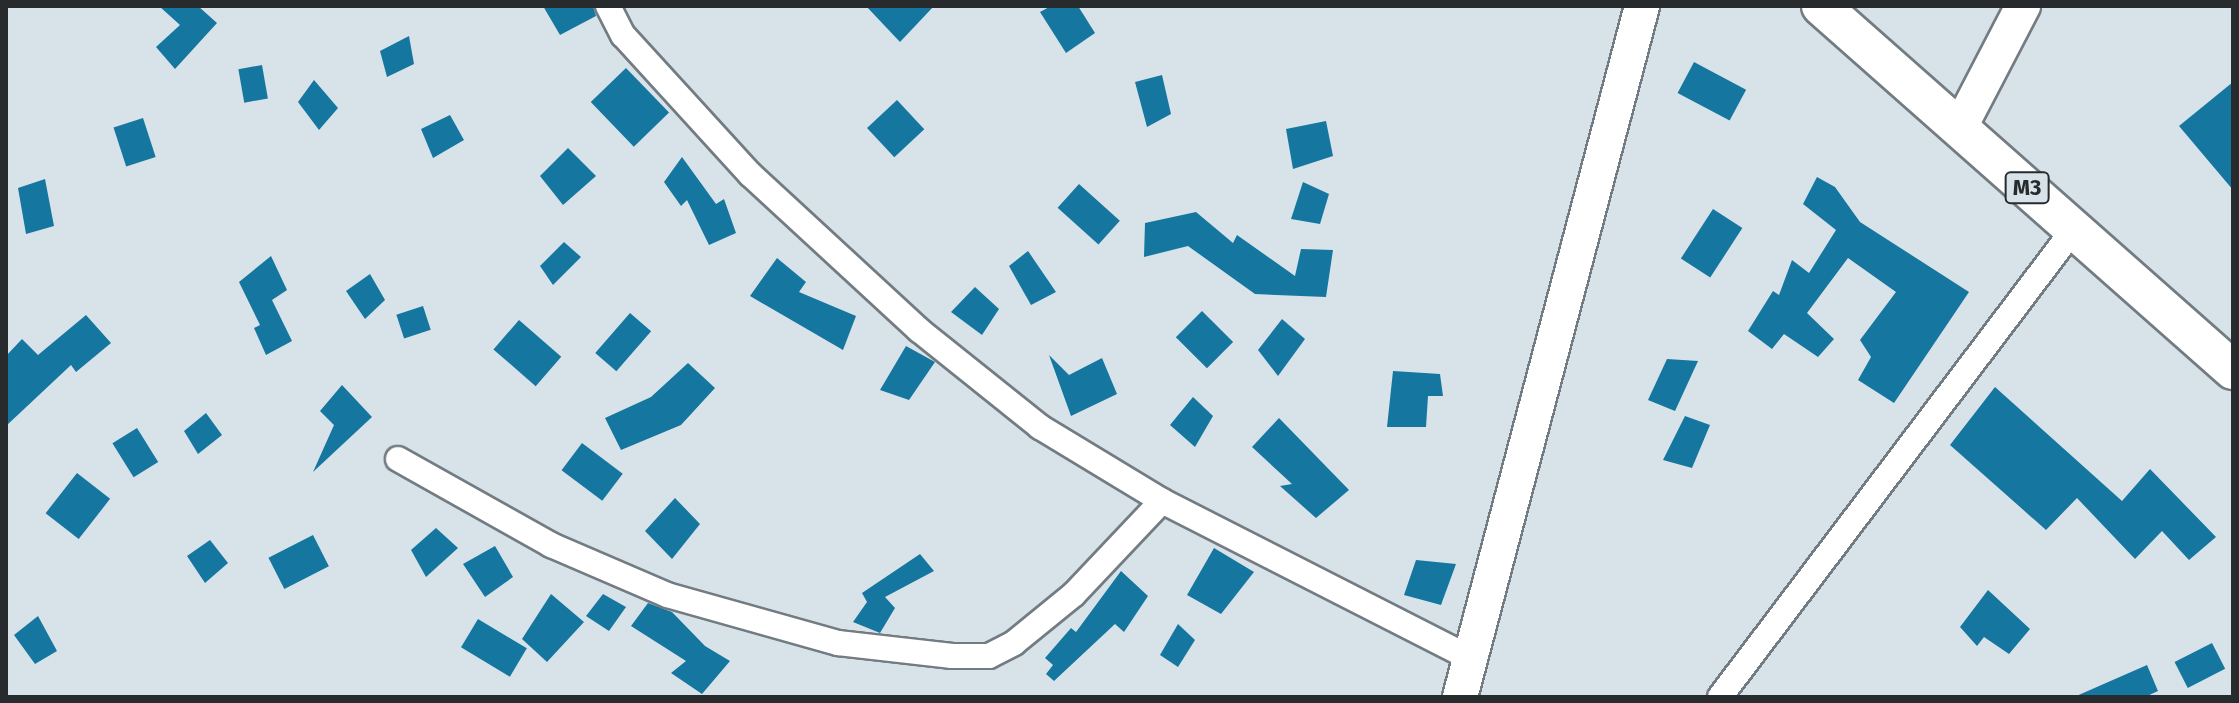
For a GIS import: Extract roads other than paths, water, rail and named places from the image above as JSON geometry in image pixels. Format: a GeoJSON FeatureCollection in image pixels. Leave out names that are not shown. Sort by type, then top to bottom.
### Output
{"type":"FeatureCollection","features":[{"type":"Feature","properties":{"kind":"main road","name":"M3"},"geometry":{"type":"LineString","coordinates":[[1821,6],[2233,370]]}},
{"type":"Feature","properties":{"kind":"street"},"geometry":{"type":"LineString","coordinates":[[608,6],[623,35],[751,175],[919,330],[1040,427],[1162,501],[1470,658]]}},
{"type":"Feature","properties":{"kind":"street"},"geometry":{"type":"LineString","coordinates":[[1460,697],[1642,6]]}},
{"type":"Feature","properties":{"kind":"street"},"geometry":{"type":"LineString","coordinates":[[1959,129],[2023,6]]}},
{"type":"Feature","properties":{"kind":"street"},"geometry":{"type":"LineString","coordinates":[[1720,697],[2074,229]]}},
{"type":"Feature","properties":{"kind":"street"},"geometry":{"type":"LineString","coordinates":[[398,459],[551,545],[667,595],[838,643],[952,656],[989,656],[1014,643],[1074,594],[1162,501]]}}]}
